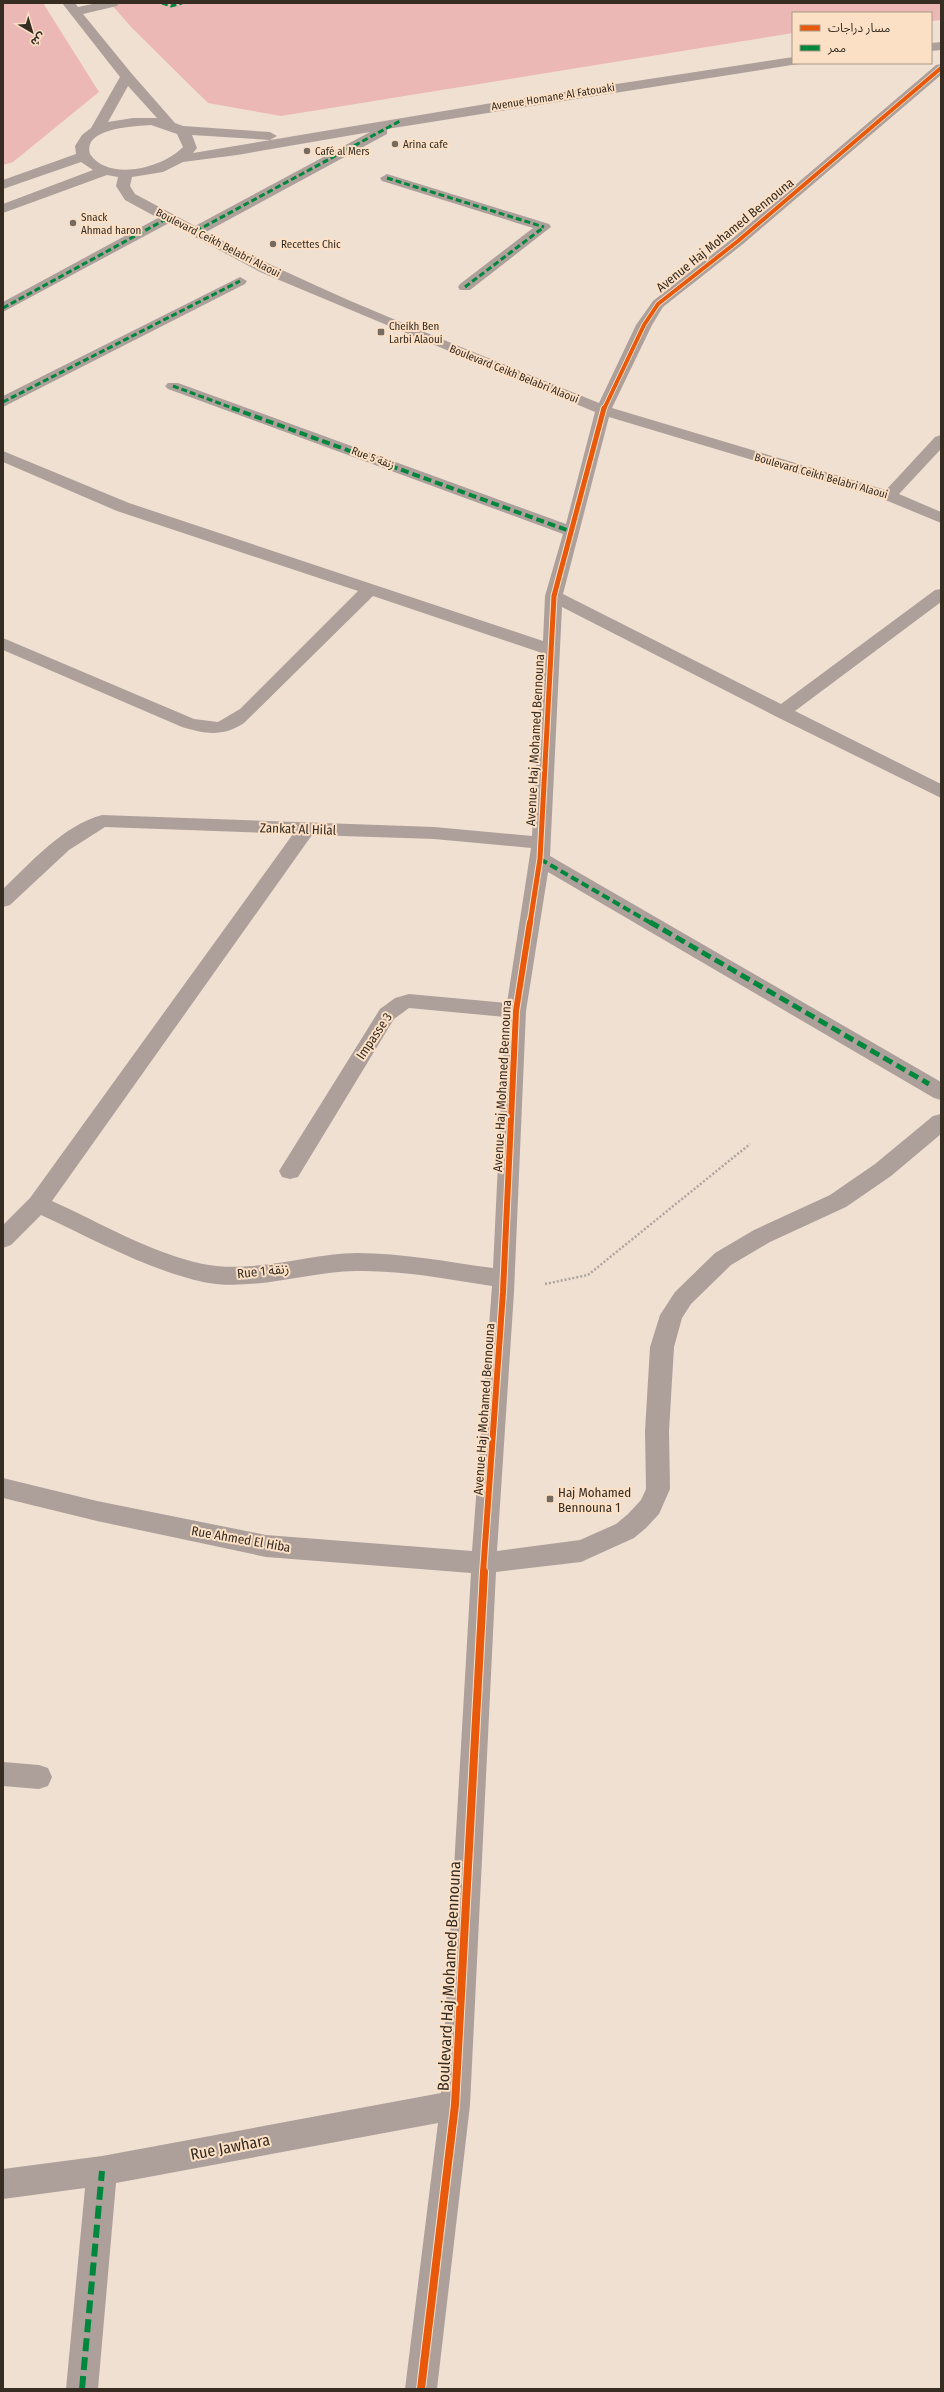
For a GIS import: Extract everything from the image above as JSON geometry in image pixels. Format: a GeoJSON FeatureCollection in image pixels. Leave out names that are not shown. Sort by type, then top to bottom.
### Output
{"type":"FeatureCollection","features":[{"type":"Feature","properties":{"kind":"street"},"geometry":{"type":"LineString","coordinates":[[72,8],[113,3]]}},
{"type":"Feature","properties":{"kind":"street"},"geometry":{"type":"LineString","coordinates":[[72,8],[127,76],[176,128],[190,139],[190,148],[184,158]]}},
{"type":"Feature","properties":{"kind":"street","name":"Avenue Homane Al Fatouaki"},"geometry":{"type":"LineString","coordinates":[[106,170],[126,173],[158,169],[184,158],[237,151],[400,121],[792,61]]}},
{"type":"Feature","properties":{"kind":"street","name":"Avenue Haj Mohamed Bennouna"},"geometry":{"type":"LineString","coordinates":[[484,1563],[502,1285],[516,1011],[541,851],[554,596],[603,410],[644,325],[658,304],[750,231],[941,68]]}},
{"type":"Feature","properties":{"kind":"street"},"geometry":{"type":"LineString","coordinates":[[106,170],[92,164],[84,156],[82,148],[86,139],[96,132],[127,76]]}},
{"type":"Feature","properties":{"kind":"street"},"geometry":{"type":"LineString","coordinates":[[196,231],[400,121]]}},
{"type":"Feature","properties":{"kind":"street","name":"Avenue Homane Al Fatouaki"},"geometry":{"type":"LineString","coordinates":[[96,132],[110,126],[130,122],[151,122],[176,128],[233,135],[313,137]]}},
{"type":"Feature","properties":{"kind":"street"},"geometry":{"type":"LineString","coordinates":[[3,185],[84,156]]}},
{"type":"Feature","properties":{"kind":"street"},"geometry":{"type":"LineString","coordinates":[[3,210],[106,170]]}},
{"type":"Feature","properties":{"kind":"street","name":"Boulevard Ceikh Belabri Alaoui"},"geometry":{"type":"LineString","coordinates":[[126,173],[123,186],[127,195],[265,269],[336,300],[603,410],[890,496],[941,518]]}},
{"type":"Feature","properties":{"kind":"street"},"geometry":{"type":"LineString","coordinates":[[387,178],[544,227],[465,287]]}},
{"type":"Feature","properties":{"kind":"street"},"geometry":{"type":"LineString","coordinates":[[3,308],[168,218]]}},
{"type":"Feature","properties":{"kind":"street"},"geometry":{"type":"LineString","coordinates":[[3,402],[240,281]]}},
{"type":"Feature","properties":{"kind":"street","name":"Rue 5 زنقة"},"geometry":{"type":"LineString","coordinates":[[173,386],[572,532]]}},
{"type":"Feature","properties":{"kind":"street"},"geometry":{"type":"LineString","coordinates":[[890,496],[941,440]]}},
{"type":"Feature","properties":{"kind":"street"},"geometry":{"type":"LineString","coordinates":[[3,456],[123,507],[237,547],[551,650]]}},
{"type":"Feature","properties":{"kind":"street"},"geometry":{"type":"LineString","coordinates":[[3,643],[188,723],[207,729],[220,729],[232,724],[246,713],[370,590]]}},
{"type":"Feature","properties":{"kind":"street"},"geometry":{"type":"LineString","coordinates":[[781,712],[941,594]]}},
{"type":"Feature","properties":{"kind":"street"},"geometry":{"type":"LineString","coordinates":[[554,596],[941,792]]}},
{"type":"Feature","properties":{"kind":"street","name":"Zankat Al Hilal"},"geometry":{"type":"LineString","coordinates":[[3,900],[63,846],[89,827],[107,821],[306,830],[434,833],[541,851]]}},
{"type":"Feature","properties":{"kind":"street"},"geometry":{"type":"LineString","coordinates":[[3,1239],[38,1204],[306,830]]}},
{"type":"Feature","properties":{"kind":"street"},"geometry":{"type":"LineString","coordinates":[[541,851],[941,1092]]}},
{"type":"Feature","properties":{"kind":"street","name":"Impasse 3"},"geometry":{"type":"LineString","coordinates":[[290,1171],[387,1014],[394,1008],[409,1001],[516,1011]]}},
{"type":"Feature","properties":{"kind":"street","name":"Rue Ahmed El Hiba"},"geometry":{"type":"LineString","coordinates":[[3,1488],[97,1511],[266,1546],[484,1563],[581,1551],[603,1542],[625,1530],[637,1521],[650,1507],[658,1489],[657,1432],[662,1347],[671,1315],[683,1298],[722,1259],[762,1236],[811,1215],[838,1201],[882,1170],[941,1122]]}},
{"type":"Feature","properties":{"kind":"street","name":"Rue 1 زنقة"},"geometry":{"type":"LineString","coordinates":[[38,1204],[161,1261],[204,1273],[242,1276],[321,1264],[358,1262],[410,1265],[502,1285]]}},
{"type":"Feature","properties":{"kind":"street","name":"Boulevard Haj Mohamed Bennouna"},"geometry":{"type":"LineString","coordinates":[[421,2389],[455,2105],[484,1563]]}},
{"type":"Feature","properties":{"kind":"street"},"geometry":{"type":"LineString","coordinates":[[3,1774],[39,1777]]}},
{"type":"Feature","properties":{"kind":"street","name":"Rue Jawhara"},"geometry":{"type":"LineString","coordinates":[[3,2184],[102,2172],[455,2105]]}},
{"type":"Feature","properties":{"kind":"street"},"geometry":{"type":"LineString","coordinates":[[82,2389],[102,2172]]}},
{"type":"Feature","properties":{"kind":"path"},"geometry":{"type":"LineString","coordinates":[[502,1285],[588,1275],[750,1144]]}},
{"type":"Feature","properties":{"kind":"shaded area"},"geometry":{"type":"Polygon","coordinates":[[[3,3],[43,3],[99,92],[13,162],[3,165],[3,3]]]}},
{"type":"Feature","properties":{"kind":"shaded area"},"geometry":{"type":"Polygon","coordinates":[[[110,3],[941,3],[941,20],[932,21],[932,12],[792,12],[792,33],[281,116],[208,103],[132,28],[110,3]]]}},
{"type":"Feature","properties":{"kind":"marked path"},"geometry":{"type":"LineString","coordinates":[[162,3],[171,6],[182,3]]}},
{"type":"Feature","properties":{"kind":"marked path"},"geometry":{"type":"LineString","coordinates":[[196,231],[400,121]]}},
{"type":"Feature","properties":{"kind":"marked path"},"geometry":{"type":"LineString","coordinates":[[387,178],[544,227]]}},
{"type":"Feature","properties":{"kind":"marked path"},"geometry":{"type":"LineString","coordinates":[[3,308],[168,218]]}},
{"type":"Feature","properties":{"kind":"marked path"},"geometry":{"type":"LineString","coordinates":[[465,287],[544,227]]}},
{"type":"Feature","properties":{"kind":"marked path"},"geometry":{"type":"LineString","coordinates":[[3,402],[240,281]]}},
{"type":"Feature","properties":{"kind":"marked path"},"geometry":{"type":"LineString","coordinates":[[173,386],[572,532]]}},
{"type":"Feature","properties":{"kind":"marked path"},"geometry":{"type":"LineString","coordinates":[[540,859],[929,1084]]}},
{"type":"Feature","properties":{"kind":"marked path"},"geometry":{"type":"LineString","coordinates":[[82,2389],[102,2171]]}},
{"type":"Feature","properties":{"kind":"cycle path"},"geometry":{"type":"LineString","coordinates":[[421,2389],[455,2105],[484,1563],[503,1292],[516,1011],[540,859],[554,596],[603,410],[644,325],[658,304],[738,241],[941,68]]}},
{"type":"Feature","properties":{"kind":"place","name":"Arina cafe"},"geometry":{"type":"Point","coordinates":[395,144]}},
{"type":"Feature","properties":{"kind":"place","name":"Café al Mers"},"geometry":{"type":"Point","coordinates":[307,151]}},
{"type":"Feature","properties":{"kind":"place","name":"Snack Ahmad haron"},"geometry":{"type":"Point","coordinates":[73,223]}},
{"type":"Feature","properties":{"kind":"place","name":"Recettes Chic"},"geometry":{"type":"Point","coordinates":[273,244]}},
{"type":"Feature","properties":{"kind":"place","name":"Cheikh Ben Larbi Alaoui"},"geometry":{"type":"Point","coordinates":[381,332]}},
{"type":"Feature","properties":{"kind":"place","name":"Haj Mohamed Bennouna 1"},"geometry":{"type":"Point","coordinates":[550,1499]}}]}
